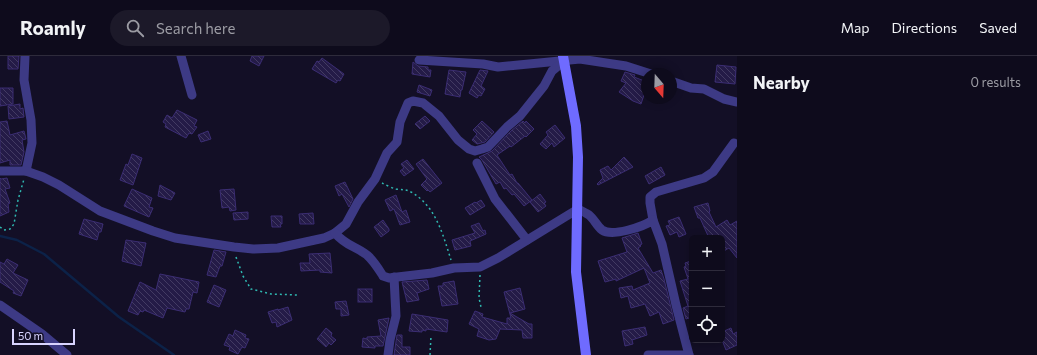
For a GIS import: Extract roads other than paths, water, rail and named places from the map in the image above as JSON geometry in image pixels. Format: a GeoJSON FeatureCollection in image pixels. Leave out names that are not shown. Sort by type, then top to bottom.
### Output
{"type":"FeatureCollection","features":[{"type":"Feature","properties":{"kind":"street"},"geometry":{"type":"LineString","coordinates":[[25,56],[24,80],[31,120],[32,143],[26,171]]}},
{"type":"Feature","properties":{"kind":"street"},"geometry":{"type":"LineString","coordinates":[[181,56],[192,95]]}},
{"type":"Feature","properties":{"kind":"street"},"geometry":{"type":"LineString","coordinates":[[0,171],[26,171],[59,185],[100,211],[175,238],[253,249],[278,248],[324,238],[335,233],[346,224],[358,202],[375,179],[387,153],[397,142],[400,122],[408,103],[413,101],[423,103],[439,116],[458,140],[469,149],[475,151],[482,149],[488,147],[520,116],[544,86],[552,71],[563,58]]}},
{"type":"Feature","properties":{"kind":"street"},"geometry":{"type":"LineString","coordinates":[[563,58],[576,126],[578,157],[576,272],[586,355]]}},
{"type":"Feature","properties":{"kind":"street"},"geometry":{"type":"LineString","coordinates":[[419,60],[483,64],[498,67],[563,58],[619,64],[641,71]]}},
{"type":"Feature","properties":{"kind":"street"},"geometry":{"type":"LineString","coordinates":[[677,83],[691,88],[704,89],[724,99],[737,102]]}},
{"type":"Feature","properties":{"kind":"street"},"geometry":{"type":"LineString","coordinates":[[648,355],[689,355],[662,244],[653,220],[650,197],[656,192],[704,178],[713,172],[736,143]]}},
{"type":"Feature","properties":{"kind":"street"},"geometry":{"type":"LineString","coordinates":[[477,163],[495,199],[527,240]]}},
{"type":"Feature","properties":{"kind":"street"},"geometry":{"type":"LineString","coordinates":[[335,233],[341,241],[366,254],[374,262],[383,276],[394,277],[432,273],[454,268],[480,267],[498,258],[578,209]]}},
{"type":"Feature","properties":{"kind":"street"},"geometry":{"type":"LineString","coordinates":[[578,209],[590,215],[602,230],[614,233],[648,224],[653,220]]}},
{"type":"Feature","properties":{"kind":"street"},"geometry":{"type":"LineString","coordinates":[[388,355],[396,316],[394,277]]}},
{"type":"Feature","properties":{"kind":"street"},"geometry":{"type":"LineString","coordinates":[[0,305],[42,334],[67,355]]}},
{"type":"Feature","properties":{"kind":"waterway"},"geometry":{"type":"LineString","coordinates":[[0,236],[17,240],[44,254],[119,317],[174,355]]}}]}
